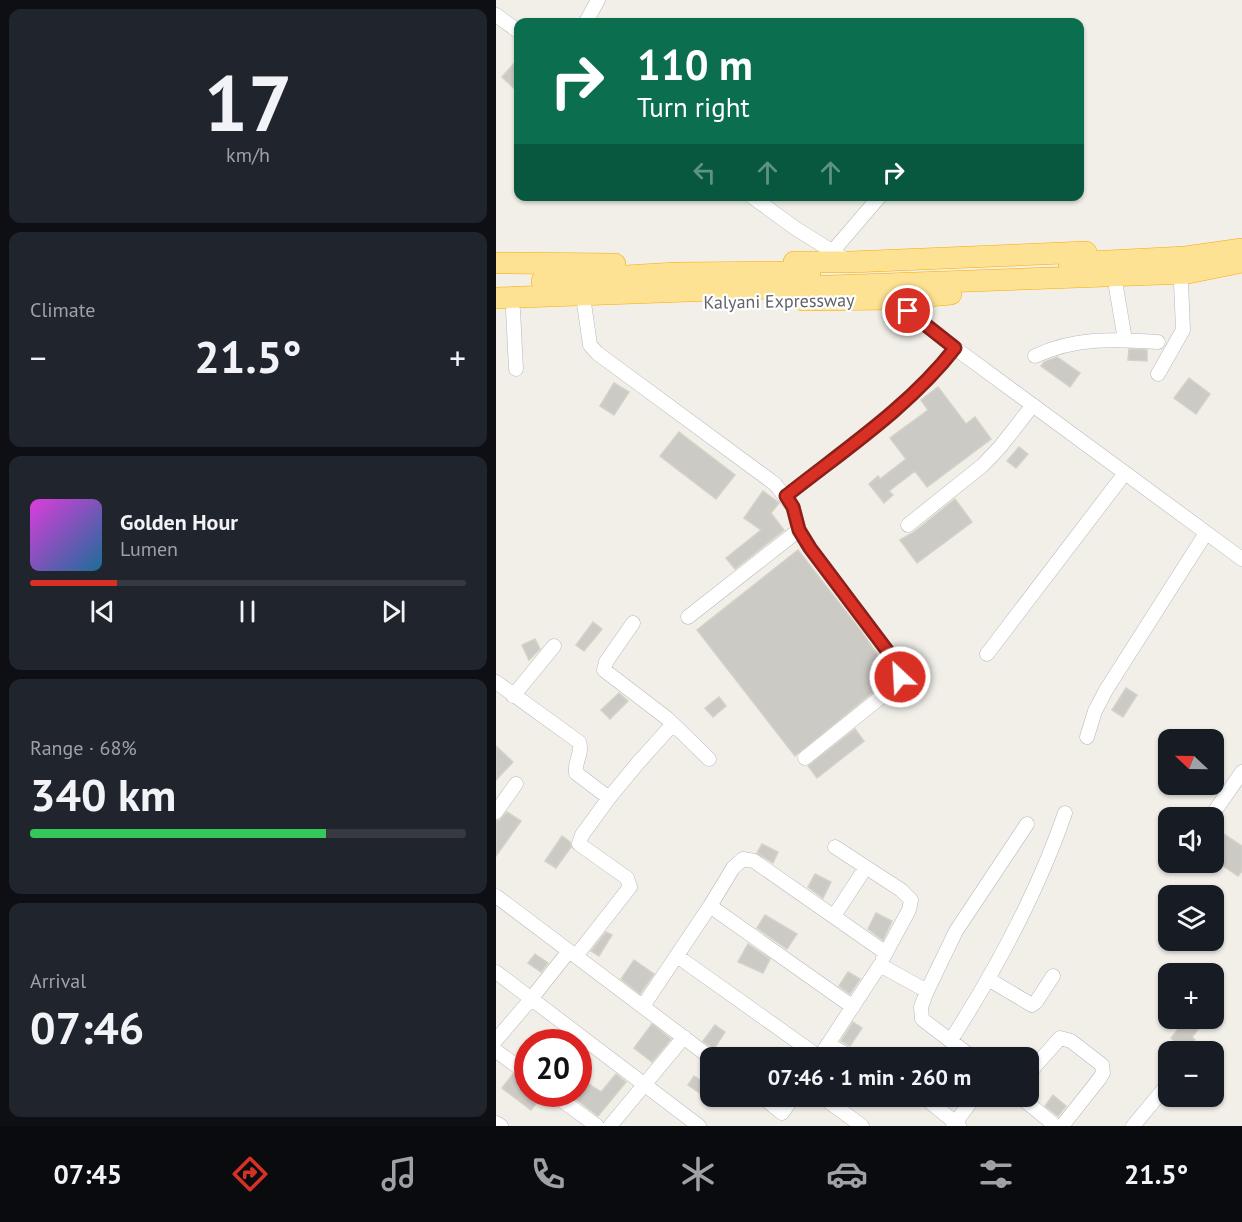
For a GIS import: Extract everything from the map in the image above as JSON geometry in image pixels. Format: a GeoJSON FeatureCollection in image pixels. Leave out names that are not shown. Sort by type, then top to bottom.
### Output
{"type":"FeatureCollection","features":[{"type":"Feature","properties":{"kind":"highway","name":"Kalyani Expressway"},"geometry":{"type":"LineString","coordinates":[[496,262],[684,264],[851,262],[1210,247],[1242,240]]}},
{"type":"Feature","properties":{"kind":"highway"},"geometry":{"type":"LineString","coordinates":[[496,284],[676,273],[934,269],[1186,257],[1242,249]]}},
{"type":"Feature","properties":{"kind":"highway"},"geometry":{"type":"LineString","coordinates":[[502,306],[1189,273],[1242,262]]}},
{"type":"Feature","properties":{"kind":"highway","name":"Kalyani Expressway"},"geometry":{"type":"LineString","coordinates":[[502,306],[892,299],[994,291],[1181,283],[1242,274]]}},
{"type":"Feature","properties":{"kind":"street"},"geometry":{"type":"LineString","coordinates":[[588,18],[598,0]]}},
{"type":"Feature","properties":{"kind":"street"},"geometry":{"type":"LineString","coordinates":[[496,15],[514,28]]}},
{"type":"Feature","properties":{"kind":"street"},"geometry":{"type":"LineString","coordinates":[[758,201],[832,252],[851,262]]}},
{"type":"Feature","properties":{"kind":"street"},"geometry":{"type":"LineString","coordinates":[[832,252],[876,201]]}},
{"type":"Feature","properties":{"kind":"street"},"geometry":{"type":"LineString","coordinates":[[1158,374],[1183,330],[1181,283]]}},
{"type":"Feature","properties":{"kind":"street"},"geometry":{"type":"LineString","coordinates":[[1116,287],[1124,340]]}},
{"type":"Feature","properties":{"kind":"street"},"geometry":{"type":"LineString","coordinates":[[892,299],[1242,559]]}},
{"type":"Feature","properties":{"kind":"street"},"geometry":{"type":"LineString","coordinates":[[584,303],[590,345],[597,353],[766,478],[786,496],[793,507],[799,530],[810,548],[901,671],[896,686],[805,758]]}},
{"type":"Feature","properties":{"kind":"street"},"geometry":{"type":"LineString","coordinates":[[502,306],[516,369]]}},
{"type":"Feature","properties":{"kind":"street"},"geometry":{"type":"LineString","coordinates":[[1035,356],[1073,342],[1124,340],[1158,342]]}},
{"type":"Feature","properties":{"kind":"street"},"geometry":{"type":"LineString","coordinates":[[786,496],[907,399],[932,376],[955,348]]}},
{"type":"Feature","properties":{"kind":"street"},"geometry":{"type":"LineString","coordinates":[[908,525],[983,465],[1033,405]]}},
{"type":"Feature","properties":{"kind":"street"},"geometry":{"type":"LineString","coordinates":[[987,654],[1125,473]]}},
{"type":"Feature","properties":{"kind":"street"},"geometry":{"type":"LineString","coordinates":[[688,617],[799,530]]}},
{"type":"Feature","properties":{"kind":"street"},"geometry":{"type":"LineString","coordinates":[[1087,738],[1095,711],[1106,690],[1206,533]]}},
{"type":"Feature","properties":{"kind":"street"},"geometry":{"type":"LineString","coordinates":[[632,623],[606,662],[604,670],[673,724],[709,759]]}},
{"type":"Feature","properties":{"kind":"street"},"geometry":{"type":"LineString","coordinates":[[513,696],[554,646]]}},
{"type":"Feature","properties":{"kind":"street"},"geometry":{"type":"LineString","coordinates":[[496,682],[579,742],[581,752],[576,764],[576,773],[609,798]]}},
{"type":"Feature","properties":{"kind":"street"},"geometry":{"type":"LineString","coordinates":[[496,1040],[630,887],[627,878],[579,844],[582,835],[609,798],[673,724]]}},
{"type":"Feature","properties":{"kind":"street"},"geometry":{"type":"LineString","coordinates":[[1218,807],[1242,772]]}},
{"type":"Feature","properties":{"kind":"street"},"geometry":{"type":"LineString","coordinates":[[496,812],[516,784]]}},
{"type":"Feature","properties":{"kind":"street"},"geometry":{"type":"LineString","coordinates":[[950,1040],[988,979],[1029,902],[1050,855],[1065,813]]}},
{"type":"Feature","properties":{"kind":"street"},"geometry":{"type":"LineString","coordinates":[[959,1047],[922,1019],[921,1007],[956,931],[1027,824]]}},
{"type":"Feature","properties":{"kind":"street"},"geometry":{"type":"LineString","coordinates":[[826,1047],[880,965],[909,910],[911,900],[901,890],[835,847]]}},
{"type":"Feature","properties":{"kind":"street"},"geometry":{"type":"LineString","coordinates":[[643,1006],[737,862],[743,859],[749,859],[886,952]]}},
{"type":"Feature","properties":{"kind":"street"},"geometry":{"type":"LineString","coordinates":[[834,915],[866,867]]}},
{"type":"Feature","properties":{"kind":"street"},"geometry":{"type":"LineString","coordinates":[[496,896],[700,1049]]}},
{"type":"Feature","properties":{"kind":"street"},"geometry":{"type":"LineString","coordinates":[[710,906],[853,1007]]}},
{"type":"Feature","properties":{"kind":"street"},"geometry":{"type":"LineString","coordinates":[[677,956],[805,1047]]}},
{"type":"Feature","properties":{"kind":"street"},"geometry":{"type":"LineString","coordinates":[[880,965],[927,991]]}},
{"type":"Feature","properties":{"kind":"street"},"geometry":{"type":"LineString","coordinates":[[496,972],[699,1126]]}},
{"type":"Feature","properties":{"kind":"street"},"geometry":{"type":"LineString","coordinates":[[988,979],[1032,1005],[1053,976]]}},
{"type":"Feature","properties":{"kind":"street"},"geometry":{"type":"LineString","coordinates":[[610,1126],[684,1037]]}},
{"type":"Feature","properties":{"kind":"street"},"geometry":{"type":"LineString","coordinates":[[1039,1062],[1060,1038],[1071,1041],[1102,1065],[1103,1073],[1100,1078],[1062,1126]]}},
{"type":"Feature","properties":{"kind":"street"},"geometry":{"type":"LineString","coordinates":[[828,1044],[833,1047]]}},
{"type":"Feature","properties":{"kind":"street"},"geometry":{"type":"LineString","coordinates":[[496,1051],[514,1064]]}},
{"type":"Feature","properties":{"kind":"street"},"geometry":{"type":"LineString","coordinates":[[1133,1126],[1158,1096]]}},
{"type":"Feature","properties":{"kind":"street"},"geometry":{"type":"LineString","coordinates":[[571,1107],[597,1126]]}},
{"type":"Feature","properties":{"kind":"street"},"geometry":{"type":"LineString","coordinates":[[775,1107],[782,1113]]}},
{"type":"Feature","properties":{"kind":"street"},"geometry":{"type":"LineString","coordinates":[[775,1126],[786,1107]]}},
{"type":"Feature","properties":{"kind":"street"},"geometry":{"type":"LineString","coordinates":[[836,1107],[862,1126]]}},
{"type":"Feature","properties":{"kind":"street"},"geometry":{"type":"LineString","coordinates":[[935,1107],[956,1125],[968,1107]]}},
{"type":"Feature","properties":{"kind":"street"},"geometry":{"type":"LineString","coordinates":[[1033,1107],[1056,1126]]}},
{"type":"Feature","properties":{"kind":"street"},"geometry":{"type":"LineString","coordinates":[[496,1123],[501,1126]]}},
{"type":"Feature","properties":{"kind":"building"},"geometry":{"type":"Polygon","coordinates":[[[514,64],[514,88],[502,77],[514,64]]]}},
{"type":"Feature","properties":{"kind":"building"},"geometry":{"type":"Polygon","coordinates":[[[1129,349],[1147,350],[1147,361],[1128,360],[1129,349]]]}},
{"type":"Feature","properties":{"kind":"building"},"geometry":{"type":"Polygon","coordinates":[[[1057,357],[1080,373],[1070,387],[1041,366],[1044,362],[1057,357]]]}},
{"type":"Feature","properties":{"kind":"building"},"geometry":{"type":"Polygon","coordinates":[[[1189,378],[1210,394],[1196,414],[1174,398],[1189,378]]]}},
{"type":"Feature","properties":{"kind":"building"},"geometry":{"type":"Polygon","coordinates":[[[614,383],[629,392],[614,415],[600,406],[614,383]]]}},
{"type":"Feature","properties":{"kind":"building"},"geometry":{"type":"Polygon","coordinates":[[[938,387],[966,424],[975,417],[991,439],[927,487],[915,471],[889,491],[893,495],[884,503],[869,484],[878,476],[880,479],[906,459],[890,438],[928,410],[921,400],[938,387]]]}},
{"type":"Feature","properties":{"kind":"building"},"geometry":{"type":"Polygon","coordinates":[[[679,432],[735,475],[716,499],[660,456],[679,432]]]}},
{"type":"Feature","properties":{"kind":"building"},"geometry":{"type":"Polygon","coordinates":[[[1019,447],[1028,454],[1016,468],[1007,461],[1019,447]]]}},
{"type":"Feature","properties":{"kind":"building"},"geometry":{"type":"Polygon","coordinates":[[[763,491],[779,503],[771,513],[784,530],[735,569],[726,558],[761,530],[744,518],[763,491]]]}},
{"type":"Feature","properties":{"kind":"building"},"geometry":{"type":"Polygon","coordinates":[[[955,499],[972,522],[917,563],[900,540],[914,532],[955,499]]]}},
{"type":"Feature","properties":{"kind":"building"},"geometry":{"type":"Polygon","coordinates":[[[798,550],[861,631],[891,674],[889,679],[795,756],[697,630],[798,550]]]}},
{"type":"Feature","properties":{"kind":"building"},"geometry":{"type":"Polygon","coordinates":[[[593,622],[602,629],[584,651],[576,645],[593,622]]]}},
{"type":"Feature","properties":{"kind":"building"},"geometry":{"type":"Polygon","coordinates":[[[535,639],[540,649],[529,660],[522,645],[535,639]]]}},
{"type":"Feature","properties":{"kind":"building"},"geometry":{"type":"Polygon","coordinates":[[[1126,688],[1137,695],[1123,717],[1112,710],[1126,688]]]}},
{"type":"Feature","properties":{"kind":"building"},"geometry":{"type":"Polygon","coordinates":[[[619,693],[628,701],[610,719],[601,710],[619,693]]]}},
{"type":"Feature","properties":{"kind":"building"},"geometry":{"type":"Polygon","coordinates":[[[719,697],[726,706],[713,717],[705,708],[719,697]]]}},
{"type":"Feature","properties":{"kind":"building"},"geometry":{"type":"Polygon","coordinates":[[[855,729],[864,741],[817,778],[808,766],[855,729]]]}},
{"type":"Feature","properties":{"kind":"building"},"geometry":{"type":"Polygon","coordinates":[[[496,746],[513,762],[496,780],[496,746]]]}},
{"type":"Feature","properties":{"kind":"building"},"geometry":{"type":"Polygon","coordinates":[[[507,812],[521,821],[496,856],[496,821],[507,812]]]}},
{"type":"Feature","properties":{"kind":"building"},"geometry":{"type":"Polygon","coordinates":[[[1224,834],[1242,846],[1242,871],[1238,876],[1224,866],[1224,834]]]}},
{"type":"Feature","properties":{"kind":"building"},"geometry":{"type":"Polygon","coordinates":[[[562,836],[570,842],[571,847],[556,868],[545,861],[562,836]]]}},
{"type":"Feature","properties":{"kind":"building"},"geometry":{"type":"Polygon","coordinates":[[[762,844],[778,852],[773,863],[757,853],[762,844]]]}},
{"type":"Feature","properties":{"kind":"building"},"geometry":{"type":"Polygon","coordinates":[[[815,874],[831,882],[823,898],[808,887],[815,874]]]}},
{"type":"Feature","properties":{"kind":"building"},"geometry":{"type":"Polygon","coordinates":[[[876,913],[892,921],[883,940],[868,929],[876,913]]]}},
{"type":"Feature","properties":{"kind":"building"},"geometry":{"type":"Polygon","coordinates":[[[765,915],[797,934],[787,949],[757,928],[765,915]]]}},
{"type":"Feature","properties":{"kind":"building"},"geometry":{"type":"Polygon","coordinates":[[[606,932],[612,935],[599,956],[591,951],[606,932]]]}},
{"type":"Feature","properties":{"kind":"building"},"geometry":{"type":"Polygon","coordinates":[[[748,944],[770,959],[763,973],[738,962],[748,944]]]}},
{"type":"Feature","properties":{"kind":"building"},"geometry":{"type":"Polygon","coordinates":[[[535,954],[548,963],[541,972],[528,963],[535,954]]]}},
{"type":"Feature","properties":{"kind":"building"},"geometry":{"type":"Polygon","coordinates":[[[634,960],[654,974],[640,994],[621,979],[634,960]]]}},
{"type":"Feature","properties":{"kind":"building"},"geometry":{"type":"Polygon","coordinates":[[[848,972],[860,979],[850,994],[839,986],[848,972]]]}},
{"type":"Feature","properties":{"kind":"building"},"geometry":{"type":"Polygon","coordinates":[[[853,1022],[862,1028],[850,1046],[841,1041],[853,1022]]]}},
{"type":"Feature","properties":{"kind":"building"},"geometry":{"type":"Polygon","coordinates":[[[652,1024],[671,1039],[652,1062],[634,1048],[652,1024]]]}},
{"type":"Feature","properties":{"kind":"building"},"geometry":{"type":"Polygon","coordinates":[[[715,1025],[725,1032],[715,1047],[703,1041],[715,1025]]]}},
{"type":"Feature","properties":{"kind":"building"},"geometry":{"type":"Polygon","coordinates":[[[1178,1029],[1198,1029],[1192,1037],[1194,1041],[1174,1041],[1171,1038],[1178,1029]]]}},
{"type":"Feature","properties":{"kind":"building"},"geometry":{"type":"Polygon","coordinates":[[[513,1074],[514,1075],[514,1097],[502,1088],[513,1074]]]}},
{"type":"Feature","properties":{"kind":"building"},"geometry":{"type":"Polygon","coordinates":[[[616,1074],[626,1082],[598,1116],[586,1107],[592,1107],[592,1086],[601,1092],[616,1074]]]}},
{"type":"Feature","properties":{"kind":"building"},"geometry":{"type":"Polygon","coordinates":[[[694,1076],[700,1080],[700,1093],[688,1085],[694,1076]]]}},
{"type":"Feature","properties":{"kind":"building"},"geometry":{"type":"Polygon","coordinates":[[[1053,1095],[1066,1106],[1058,1116],[1045,1106],[1053,1095]]]}},
{"type":"Feature","properties":{"kind":"route"},"geometry":{"type":"LineString","coordinates":[[900,677],[901,671],[898,665],[810,548],[799,530],[793,507],[786,496],[907,399],[932,376],[955,348],[908,311]]}}]}
